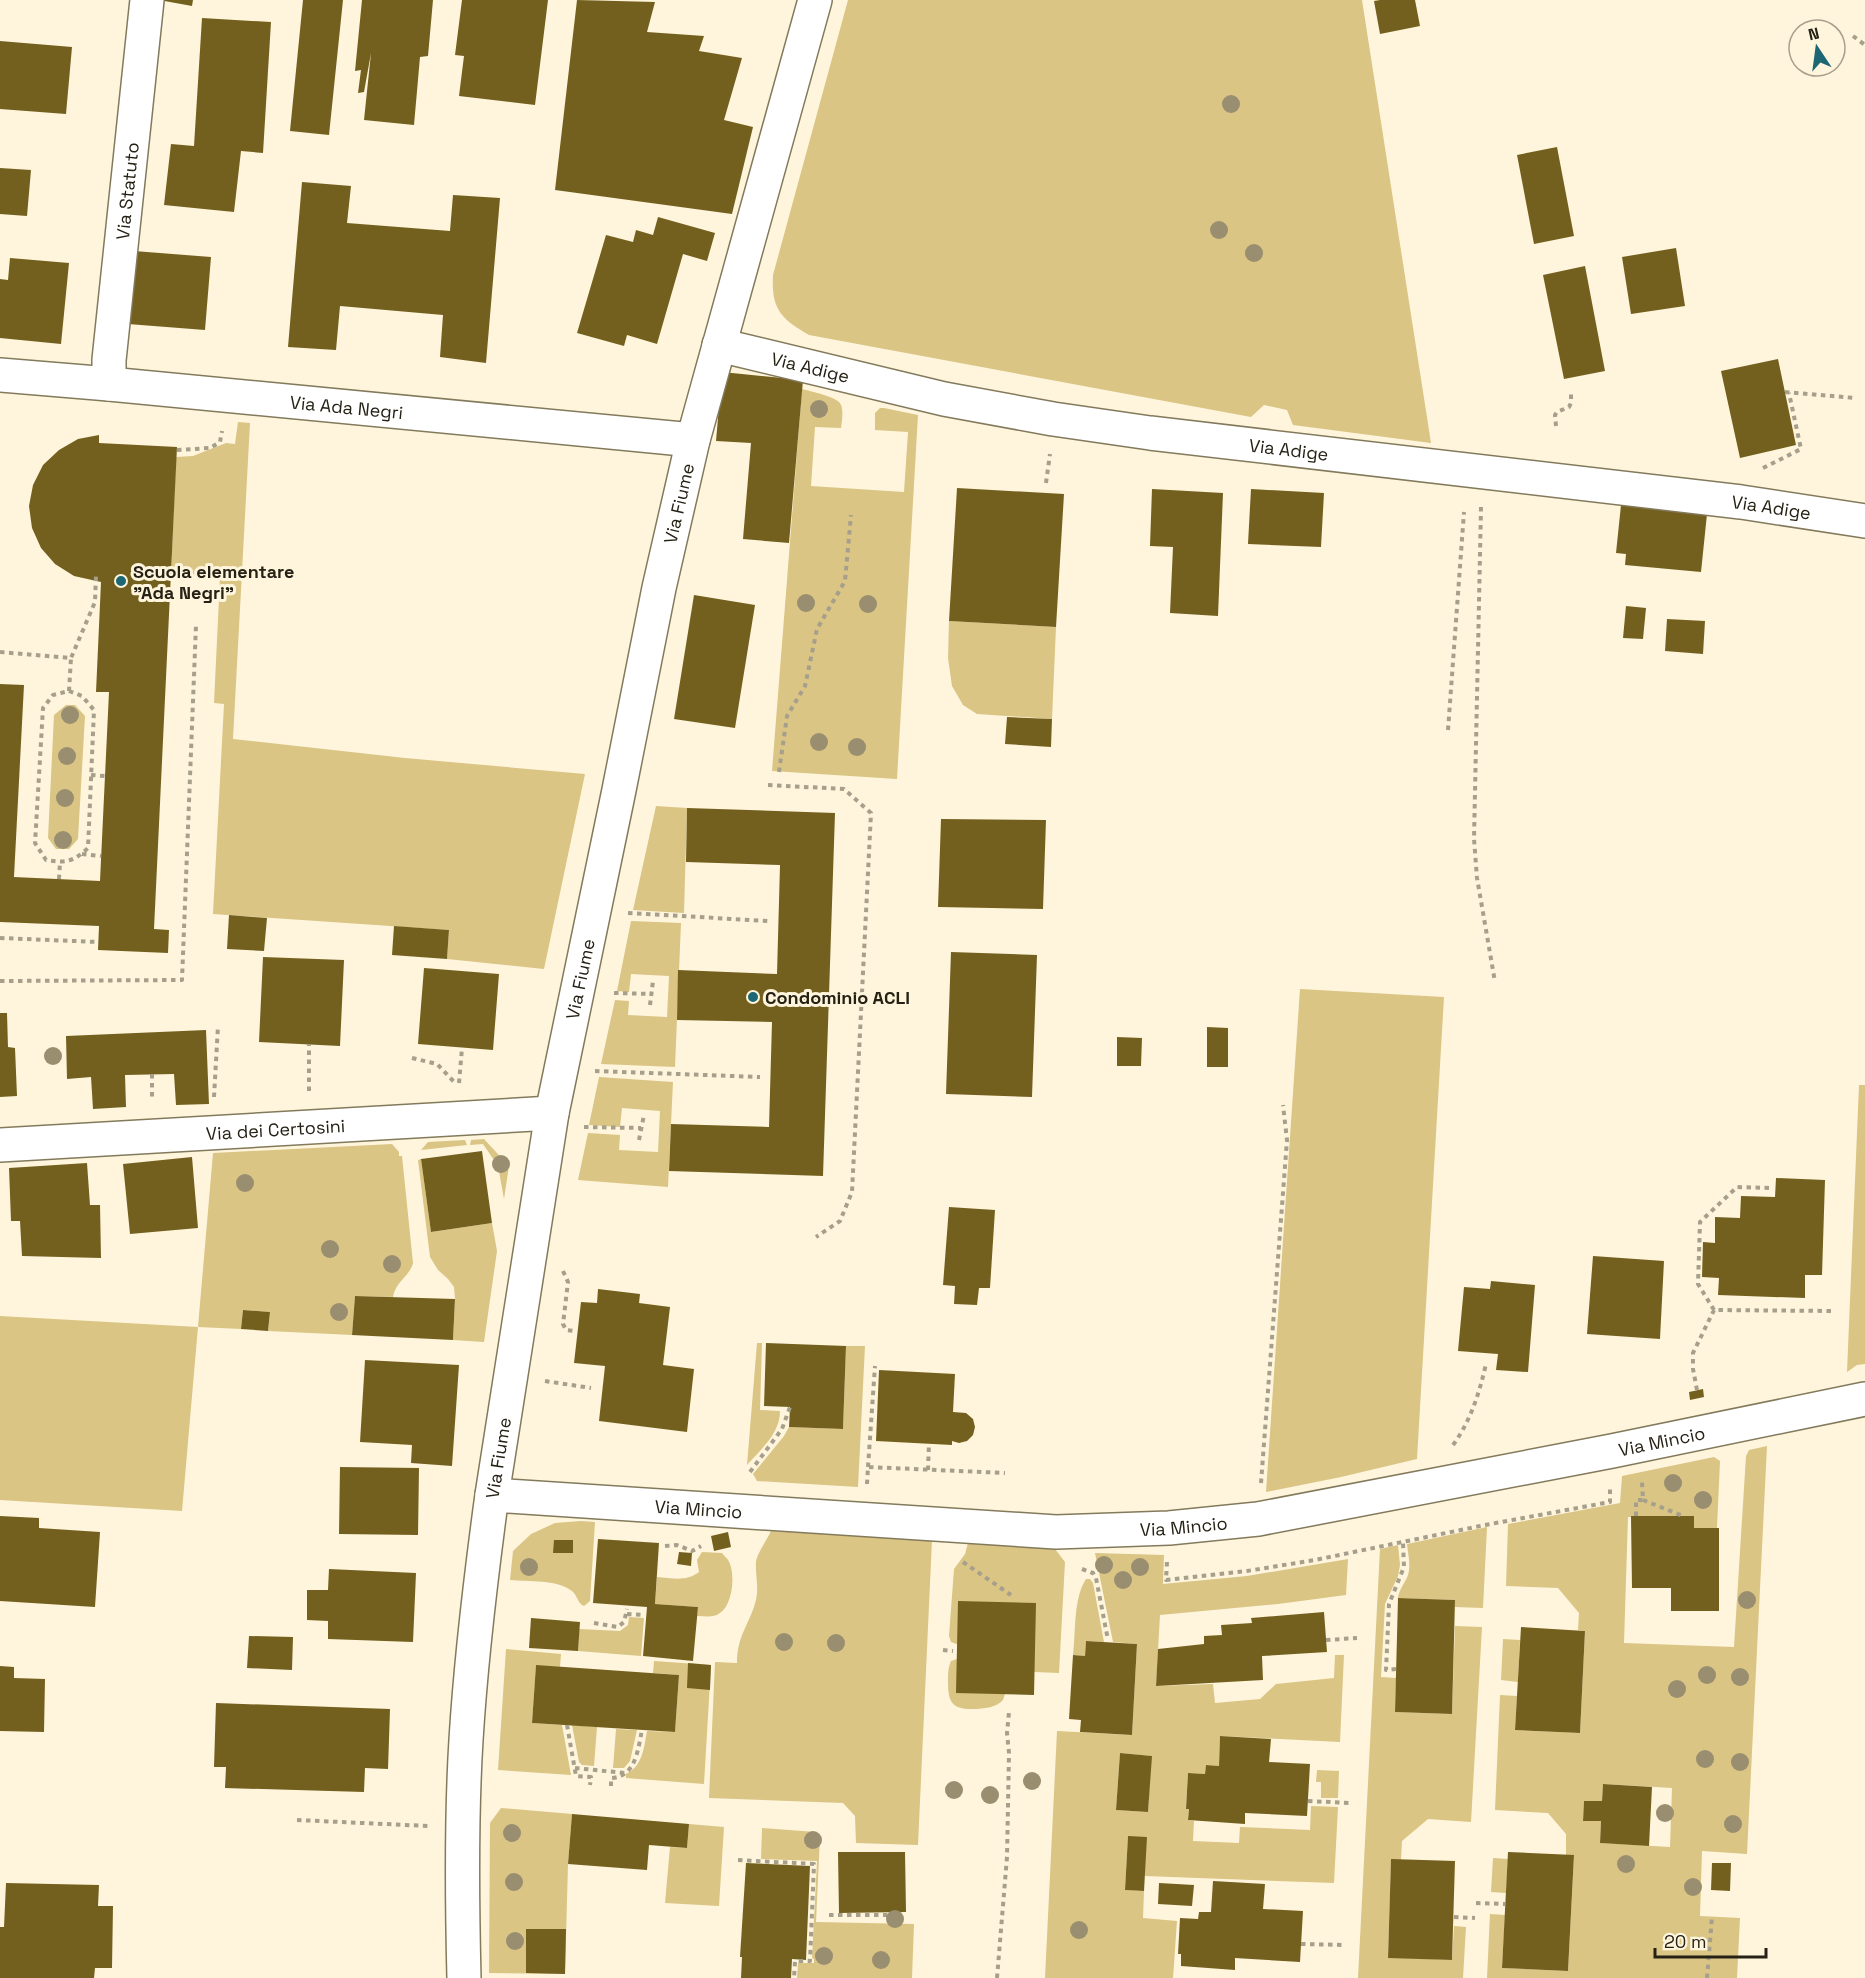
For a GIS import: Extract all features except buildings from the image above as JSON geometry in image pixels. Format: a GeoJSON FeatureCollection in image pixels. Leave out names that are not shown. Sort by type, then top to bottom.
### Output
{"type":"FeatureCollection","features":[{"type":"Feature","properties":{"kind":"street","name":"Via Statuto"},"geometry":{"type":"LineString","coordinates":[[109,384],[109,360],[147,0]]}},
{"type":"Feature","properties":{"kind":"street","name":"Via Fiume"},"geometry":{"type":"LineString","coordinates":[[464,1978],[462,1882],[466,1739],[483,1558],[552,1113],[620,790],[659,588],[693,440],[815,0]]}},
{"type":"Feature","properties":{"kind":"street","name":"Via Adige"},"geometry":{"type":"LineString","coordinates":[[719,345],[944,399],[1053,419],[1150,433],[1741,502],[1865,521]]}},
{"type":"Feature","properties":{"kind":"street","name":"Via Ada Negri"},"geometry":{"type":"LineString","coordinates":[[0,375],[693,440]]}},
{"type":"Feature","properties":{"kind":"street","name":"Via dei Certosini"},"geometry":{"type":"LineString","coordinates":[[0,1145],[552,1113]]}},
{"type":"Feature","properties":{"kind":"street","name":"Via Mincio"},"geometry":{"type":"LineString","coordinates":[[492,1495],[1056,1532],[1169,1528],[1258,1520],[1865,1399]]}},
{"type":"Feature","properties":{"kind":"path"},"geometry":{"type":"LineString","coordinates":[[1853,36],[1865,45]]}},
{"type":"Feature","properties":{"kind":"path"},"geometry":{"type":"LineString","coordinates":[[1556,426],[1555,415],[1569,407],[1571,392]]}},
{"type":"Feature","properties":{"kind":"path"},"geometry":{"type":"LineString","coordinates":[[1762,469],[1801,449],[1787,392],[1855,398]]}},
{"type":"Feature","properties":{"kind":"path"},"geometry":{"type":"LineString","coordinates":[[177,450],[210,448],[220,442],[223,421]]}},
{"type":"Feature","properties":{"kind":"path"},"geometry":{"type":"LineString","coordinates":[[1046,483],[1048,471]]}},
{"type":"Feature","properties":{"kind":"path"},"geometry":{"type":"LineString","coordinates":[[1482,506],[1474,839],[1477,878],[1495,982]]}},
{"type":"Feature","properties":{"kind":"path"},"geometry":{"type":"LineString","coordinates":[[1448,730],[1464,512]]}},
{"type":"Feature","properties":{"kind":"path"},"geometry":{"type":"LineString","coordinates":[[779,772],[787,716],[805,686],[818,629],[845,581],[851,515]]}},
{"type":"Feature","properties":{"kind":"path"},"geometry":{"type":"LineString","coordinates":[[69,692],[70,658],[95,602],[96,574]]}},
{"type":"Feature","properties":{"kind":"path"},"geometry":{"type":"LineString","coordinates":[[0,981],[182,981],[196,625]]}},
{"type":"Feature","properties":{"kind":"path"},"geometry":{"type":"LineString","coordinates":[[0,652],[70,658]]}},
{"type":"Feature","properties":{"kind":"path"},"geometry":{"type":"LineString","coordinates":[[69,692],[82,696],[94,710],[92,775],[88,848],[75,860],[60,862],[46,860],[35,843],[44,708],[53,695],[69,692]]}},
{"type":"Feature","properties":{"kind":"path"},"geometry":{"type":"LineString","coordinates":[[92,775],[105,776]]}},
{"type":"Feature","properties":{"kind":"path"},"geometry":{"type":"LineString","coordinates":[[768,784],[844,789],[871,813],[852,1192],[840,1221],[816,1237]]}},
{"type":"Feature","properties":{"kind":"path"},"geometry":{"type":"LineString","coordinates":[[82,854],[101,856]]}},
{"type":"Feature","properties":{"kind":"path"},"geometry":{"type":"LineString","coordinates":[[59,879],[60,862]]}},
{"type":"Feature","properties":{"kind":"path"},"geometry":{"type":"LineString","coordinates":[[625,913],[768,921]]}},
{"type":"Feature","properties":{"kind":"path"},"geometry":{"type":"LineString","coordinates":[[0,938],[98,942]]}},
{"type":"Feature","properties":{"kind":"path"},"geometry":{"type":"LineString","coordinates":[[650,1005],[653,981]]}},
{"type":"Feature","properties":{"kind":"path"},"geometry":{"type":"LineString","coordinates":[[610,993],[651,994]]}},
{"type":"Feature","properties":{"kind":"path"},"geometry":{"type":"LineString","coordinates":[[213,1107],[218,1026]]}},
{"type":"Feature","properties":{"kind":"path"},"geometry":{"type":"LineString","coordinates":[[309,1044],[309,1098]]}},
{"type":"Feature","properties":{"kind":"path"},"geometry":{"type":"LineString","coordinates":[[412,1059],[437,1064],[459,1089],[462,1047]]}},
{"type":"Feature","properties":{"kind":"path"},"geometry":{"type":"LineString","coordinates":[[594,1071],[760,1077]]}},
{"type":"Feature","properties":{"kind":"path"},"geometry":{"type":"LineString","coordinates":[[152,1074],[152,1103]]}},
{"type":"Feature","properties":{"kind":"path"},"geometry":{"type":"LineString","coordinates":[[1258,1520],[1287,1140],[1283,1105]]}},
{"type":"Feature","properties":{"kind":"path"},"geometry":{"type":"LineString","coordinates":[[639,1140],[644,1115]]}},
{"type":"Feature","properties":{"kind":"path"},"geometry":{"type":"LineString","coordinates":[[583,1127],[641,1128]]}},
{"type":"Feature","properties":{"kind":"path"},"geometry":{"type":"LineString","coordinates":[[1714,1310],[1698,1284],[1700,1222],[1737,1187],[1769,1188]]}},
{"type":"Feature","properties":{"kind":"path"},"geometry":{"type":"LineString","coordinates":[[564,1273],[568,1282],[563,1324],[567,1330],[576,1331]]}},
{"type":"Feature","properties":{"kind":"path"},"geometry":{"type":"LineString","coordinates":[[1714,1310],[1833,1311]]}},
{"type":"Feature","properties":{"kind":"path"},"geometry":{"type":"LineString","coordinates":[[1697,1390],[1693,1353],[1714,1310]]}},
{"type":"Feature","properties":{"kind":"path"},"geometry":{"type":"LineString","coordinates":[[1451,1448],[1464,1430],[1478,1397],[1486,1364]]}},
{"type":"Feature","properties":{"kind":"path"},"geometry":{"type":"LineString","coordinates":[[867,1488],[875,1366]]}},
{"type":"Feature","properties":{"kind":"path"},"geometry":{"type":"LineString","coordinates":[[538,1379],[591,1388]]}},
{"type":"Feature","properties":{"kind":"path"},"geometry":{"type":"LineString","coordinates":[[750,1472],[782,1430],[790,1407]]}},
{"type":"Feature","properties":{"kind":"path"},"geometry":{"type":"LineString","coordinates":[[928,1470],[930,1443]]}},
{"type":"Feature","properties":{"kind":"path"},"geometry":{"type":"LineString","coordinates":[[1169,1528],[1166,1580],[1247,1571],[1314,1560],[1610,1502],[1612,1451]]}},
{"type":"Feature","properties":{"kind":"path"},"geometry":{"type":"LineString","coordinates":[[868,1467],[1005,1473]]}},
{"type":"Feature","properties":{"kind":"path"},"geometry":{"type":"LineString","coordinates":[[1642,1472],[1643,1500]]}},
{"type":"Feature","properties":{"kind":"path"},"geometry":{"type":"LineString","coordinates":[[1636,1516],[1636,1500],[1643,1500],[1683,1516]]}},
{"type":"Feature","properties":{"kind":"path"},"geometry":{"type":"LineString","coordinates":[[1396,1669],[1386,1670],[1389,1604],[1404,1567],[1403,1542]]}},
{"type":"Feature","properties":{"kind":"path"},"geometry":{"type":"LineString","coordinates":[[665,1546],[677,1545],[692,1551],[705,1545]]}},
{"type":"Feature","properties":{"kind":"path"},"geometry":{"type":"LineString","coordinates":[[961,1558],[965,1564],[1011,1595]]}},
{"type":"Feature","properties":{"kind":"path"},"geometry":{"type":"LineString","coordinates":[[1075,1568],[1094,1573],[1108,1640]]}},
{"type":"Feature","properties":{"kind":"path"},"geometry":{"type":"LineString","coordinates":[[594,1623],[618,1627],[624,1622],[627,1612],[645,1615]]}},
{"type":"Feature","properties":{"kind":"path"},"geometry":{"type":"LineString","coordinates":[[1326,1640],[1357,1638]]}},
{"type":"Feature","properties":{"kind":"path"},"geometry":{"type":"LineString","coordinates":[[943,1650],[954,1651]]}},
{"type":"Feature","properties":{"kind":"path"},"geometry":{"type":"LineString","coordinates":[[997,1978],[1007,1857],[1009,1712]]}},
{"type":"Feature","properties":{"kind":"path"},"geometry":{"type":"LineString","coordinates":[[567,1725],[576,1776],[591,1777],[590,1785]]}},
{"type":"Feature","properties":{"kind":"path"},"geometry":{"type":"LineString","coordinates":[[611,1786],[611,1778],[617,1778],[630,1769],[636,1757],[642,1730]]}},
{"type":"Feature","properties":{"kind":"path"},"geometry":{"type":"LineString","coordinates":[[575,1768],[625,1773]]}},
{"type":"Feature","properties":{"kind":"path"},"geometry":{"type":"LineString","coordinates":[[1308,1801],[1350,1803]]}},
{"type":"Feature","properties":{"kind":"path"},"geometry":{"type":"LineString","coordinates":[[297,1820],[422,1826]]}},
{"type":"Feature","properties":{"kind":"path"},"geometry":{"type":"LineString","coordinates":[[738,1860],[814,1864],[810,1962],[795,1961],[794,1978]]}},
{"type":"Feature","properties":{"kind":"path"},"geometry":{"type":"LineString","coordinates":[[1476,1903],[1505,1904]]}},
{"type":"Feature","properties":{"kind":"path"},"geometry":{"type":"LineString","coordinates":[[829,1915],[888,1915],[888,1912]]}},
{"type":"Feature","properties":{"kind":"path"},"geometry":{"type":"LineString","coordinates":[[1454,1917],[1475,1918]]}},
{"type":"Feature","properties":{"kind":"path"},"geometry":{"type":"LineString","coordinates":[[1707,1978],[1712,1917]]}},
{"type":"Feature","properties":{"kind":"path"},"geometry":{"type":"LineString","coordinates":[[1301,1944],[1345,1945]]}},
{"type":"Feature","properties":{"kind":"shaded area"},"geometry":{"type":"Polygon","coordinates":[[[848,0],[1362,0],[1431,443],[1293,425],[1287,410],[1264,405],[1251,417],[809,335],[791,324],[776,305],[773,275],[848,0]]]}},
{"type":"Feature","properties":{"kind":"shaded area"},"geometry":{"type":"Polygon","coordinates":[[[802,389],[838,401],[842,412],[841,428],[815,427],[811,486],[904,492],[908,432],[875,430],[875,413],[880,408],[884,408],[918,415],[897,779],[772,771],[802,389]]]}},
{"type":"Feature","properties":{"kind":"shaded area"},"geometry":{"type":"Polygon","coordinates":[[[238,422],[250,423],[233,739],[405,758],[585,774],[544,969],[447,959],[449,930],[213,914],[224,704],[214,703],[220,577],[171,574],[176,457],[193,456],[226,443],[235,444],[238,422]]]}},
{"type":"Feature","properties":{"kind":"shaded area"},"geometry":{"type":"Polygon","coordinates":[[[949,621],[1056,627],[1052,719],[977,714],[963,705],[952,686],[948,658],[949,621]]]}},
{"type":"Feature","properties":{"kind":"shaded area"},"geometry":{"type":"Polygon","coordinates":[[[66,705],[75,705],[85,716],[78,839],[69,849],[56,849],[48,838],[54,715],[66,705]]]}},
{"type":"Feature","properties":{"kind":"shaded area"},"geometry":{"type":"Polygon","coordinates":[[[656,806],[687,808],[684,913],[633,910],[656,806]]]}},
{"type":"Feature","properties":{"kind":"shaded area"},"geometry":{"type":"Polygon","coordinates":[[[631,921],[681,923],[675,1067],[601,1064],[615,1000],[629,1001],[628,1015],[667,1017],[669,976],[631,974],[629,992],[617,991],[631,921]]]}},
{"type":"Feature","properties":{"kind":"shaded area"},"geometry":{"type":"Polygon","coordinates":[[[1300,989],[1444,997],[1417,1459],[1266,1492],[1300,989]]]}},
{"type":"Feature","properties":{"kind":"shaded area"},"geometry":{"type":"Polygon","coordinates":[[[599,1077],[673,1082],[668,1187],[578,1180],[588,1133],[620,1135],[619,1150],[658,1152],[660,1111],[622,1108],[620,1127],[589,1125],[599,1077]]]}},
{"type":"Feature","properties":{"kind":"shaded area"},"geometry":{"type":"Polygon","coordinates":[[[1859,1085],[1865,1085],[1865,1364],[1857,1365],[1847,1372],[1859,1085]]]}},
{"type":"Feature","properties":{"kind":"shaded area"},"geometry":{"type":"Polygon","coordinates":[[[484,1139],[509,1166],[504,1199],[498,1166],[483,1144],[470,1145],[471,1140],[484,1139]]]}},
{"type":"Feature","properties":{"kind":"shaded area"},"geometry":{"type":"Polygon","coordinates":[[[465,1140],[467,1145],[421,1150],[428,1142],[465,1140]]]}},
{"type":"Feature","properties":{"kind":"shaded area"},"geometry":{"type":"Polygon","coordinates":[[[392,1144],[399,1152],[399,1156],[402,1156],[413,1263],[393,1297],[355,1296],[352,1335],[268,1331],[270,1312],[243,1310],[241,1329],[198,1327],[213,1153],[392,1144]]]}},
{"type":"Feature","properties":{"kind":"shaded area"},"geometry":{"type":"Polygon","coordinates":[[[421,1159],[431,1232],[492,1223],[497,1251],[484,1342],[453,1340],[454,1287],[438,1270],[430,1257],[418,1160],[421,1159]]]}},
{"type":"Feature","properties":{"kind":"shaded area"},"geometry":{"type":"Polygon","coordinates":[[[0,1316],[198,1327],[182,1511],[0,1500],[0,1316]]]}},
{"type":"Feature","properties":{"kind":"shaded area"},"geometry":{"type":"Polygon","coordinates":[[[757,1343],[762,1343],[760,1410],[780,1411],[773,1434],[747,1465],[757,1343]]]}},
{"type":"Feature","properties":{"kind":"shaded area"},"geometry":{"type":"Polygon","coordinates":[[[846,1346],[865,1346],[858,1487],[757,1481],[753,1474],[789,1427],[843,1429],[846,1346]]]}},
{"type":"Feature","properties":{"kind":"shaded area"},"geometry":{"type":"Polygon","coordinates":[[[1767,1446],[1747,1854],[1702,1851],[1700,1916],[1740,1918],[1737,1978],[1487,1978],[1490,1914],[1505,1915],[1502,1968],[1568,1971],[1574,1856],[1566,1855],[1566,1834],[1548,1813],[1495,1810],[1500,1695],[1517,1696],[1515,1730],[1580,1733],[1585,1631],[1578,1630],[1579,1613],[1558,1588],[1506,1586],[1508,1524],[1620,1503],[1622,1476],[1714,1457],[1720,1461],[1717,1528],[1694,1528],[1694,1517],[1628,1517],[1624,1643],[1734,1647],[1746,1456],[1749,1450],[1767,1446]],[[1603,1784],[1602,1801],[1584,1801],[1583,1821],[1601,1821],[1600,1843],[1670,1847],[1672,1788],[1603,1784]]]}},
{"type":"Feature","properties":{"kind":"shaded area"},"geometry":{"type":"Polygon","coordinates":[[[595,1522],[590,1601],[584,1606],[572,1591],[559,1584],[510,1580],[513,1551],[531,1534],[555,1523],[595,1522]]]}},
{"type":"Feature","properties":{"kind":"shaded area"},"geometry":{"type":"Polygon","coordinates":[[[1487,1527],[1483,1608],[1455,1607],[1455,1600],[1398,1598],[1409,1571],[1407,1544],[1487,1527]]]}},
{"type":"Feature","properties":{"kind":"shaded area"},"geometry":{"type":"Polygon","coordinates":[[[771,1531],[932,1540],[918,1845],[856,1843],[855,1816],[843,1803],[709,1798],[715,1662],[737,1663],[741,1637],[756,1600],[756,1561],[771,1531]]]}},
{"type":"Feature","properties":{"kind":"shaded area"},"geometry":{"type":"Polygon","coordinates":[[[968,1543],[1055,1549],[1065,1562],[1059,1673],[1034,1672],[951,1642],[949,1636],[954,1569],[965,1554],[968,1543]]]}},
{"type":"Feature","properties":{"kind":"shaded area"},"geometry":{"type":"Polygon","coordinates":[[[1398,1545],[1400,1565],[1398,1576],[1385,1604],[1381,1677],[1396,1678],[1395,1712],[1452,1714],[1455,1626],[1482,1627],[1471,1822],[1428,1819],[1402,1841],[1401,1860],[1391,1860],[1388,1957],[1452,1960],[1454,1926],[1466,1927],[1463,1978],[1358,1978],[1380,1549],[1398,1545]]]}},
{"type":"Feature","properties":{"kind":"shaded area"},"geometry":{"type":"Polygon","coordinates":[[[702,1552],[722,1553],[728,1559],[732,1572],[732,1588],[724,1609],[715,1616],[697,1616],[698,1607],[655,1604],[657,1577],[679,1579],[694,1575],[699,1572],[697,1560],[702,1552]]]}},
{"type":"Feature","properties":{"kind":"shaded area"},"geometry":{"type":"Polygon","coordinates":[[[1095,1553],[1164,1555],[1163,1584],[1247,1576],[1348,1559],[1346,1595],[1160,1615],[1156,1686],[1213,1684],[1215,1703],[1260,1699],[1276,1684],[1334,1678],[1335,1655],[1344,1655],[1340,1742],[1220,1736],[1219,1766],[1206,1765],[1205,1774],[1188,1773],[1186,1808],[1189,1809],[1188,1820],[1194,1821],[1193,1841],[1239,1843],[1240,1827],[1310,1830],[1311,1806],[1338,1807],[1334,1883],[1145,1876],[1128,1836],[1125,1890],[1144,1891],[1143,1918],[1177,1921],[1173,1978],[1045,1978],[1057,1731],[1132,1735],[1137,1644],[1113,1642],[1095,1553]],[[1120,1753],[1116,1810],[1148,1812],[1151,1756],[1120,1753]]]}},
{"type":"Feature","properties":{"kind":"shaded area"},"geometry":{"type":"Polygon","coordinates":[[[1086,1579],[1090,1579],[1093,1583],[1104,1642],[1086,1641],[1085,1656],[1073,1655],[1077,1606],[1086,1579]]]}},
{"type":"Feature","properties":{"kind":"shaded area"},"geometry":{"type":"Polygon","coordinates":[[[629,1617],[644,1618],[641,1656],[578,1651],[579,1629],[620,1631],[628,1625],[629,1617]]]}},
{"type":"Feature","properties":{"kind":"shaded area"},"geometry":{"type":"Polygon","coordinates":[[[1503,1639],[1520,1640],[1518,1682],[1501,1680],[1503,1639]]]}},
{"type":"Feature","properties":{"kind":"shaded area"},"geometry":{"type":"Polygon","coordinates":[[[506,1649],[561,1654],[560,1667],[536,1666],[532,1723],[562,1725],[571,1775],[498,1770],[506,1649]]]}},
{"type":"Feature","properties":{"kind":"shaded area"},"geometry":{"type":"Polygon","coordinates":[[[957,1659],[1005,1694],[1003,1700],[994,1706],[976,1709],[962,1708],[953,1704],[949,1695],[948,1671],[951,1661],[957,1659]]]}},
{"type":"Feature","properties":{"kind":"shaded area"},"geometry":{"type":"Polygon","coordinates":[[[654,1661],[711,1665],[704,1784],[626,1778],[626,1774],[636,1766],[644,1750],[647,1731],[675,1732],[679,1675],[653,1673],[654,1661]]]}},
{"type":"Feature","properties":{"kind":"shaded area"},"geometry":{"type":"Polygon","coordinates":[[[572,1725],[597,1727],[594,1766],[582,1765],[579,1762],[572,1725]]]}},
{"type":"Feature","properties":{"kind":"shaded area"},"geometry":{"type":"Polygon","coordinates":[[[616,1729],[637,1730],[630,1761],[624,1768],[613,1768],[616,1729]]]}},
{"type":"Feature","properties":{"kind":"shaded area"},"geometry":{"type":"Polygon","coordinates":[[[1317,1770],[1339,1771],[1338,1798],[1321,1798],[1321,1782],[1316,1782],[1317,1770]]]}},
{"type":"Feature","properties":{"kind":"shaded area"},"geometry":{"type":"Polygon","coordinates":[[[501,1808],[572,1814],[568,1864],[565,1974],[489,1973],[490,1823],[501,1808]]]}},
{"type":"Feature","properties":{"kind":"shaded area"},"geometry":{"type":"Polygon","coordinates":[[[689,1824],[724,1827],[719,1906],[665,1903],[670,1847],[687,1848],[689,1824]]]}},
{"type":"Feature","properties":{"kind":"shaded area"},"geometry":{"type":"Polygon","coordinates":[[[762,1828],[816,1832],[820,1837],[816,1922],[914,1924],[912,1978],[797,1978],[798,1963],[814,1963],[812,1958],[817,1861],[761,1859],[762,1828]]]}},
{"type":"Feature","properties":{"kind":"shaded area"},"geometry":{"type":"Polygon","coordinates":[[[1493,1858],[1508,1859],[1506,1893],[1491,1892],[1493,1858]]]}},
{"type":"Feature","properties":{"kind":"place","name":"Scuola elementare \"Ada Negri\""},"geometry":{"type":"Point","coordinates":[121,581]}},
{"type":"Feature","properties":{"kind":"place","name":"Condominio ACLI"},"geometry":{"type":"Point","coordinates":[753,997]}}]}
